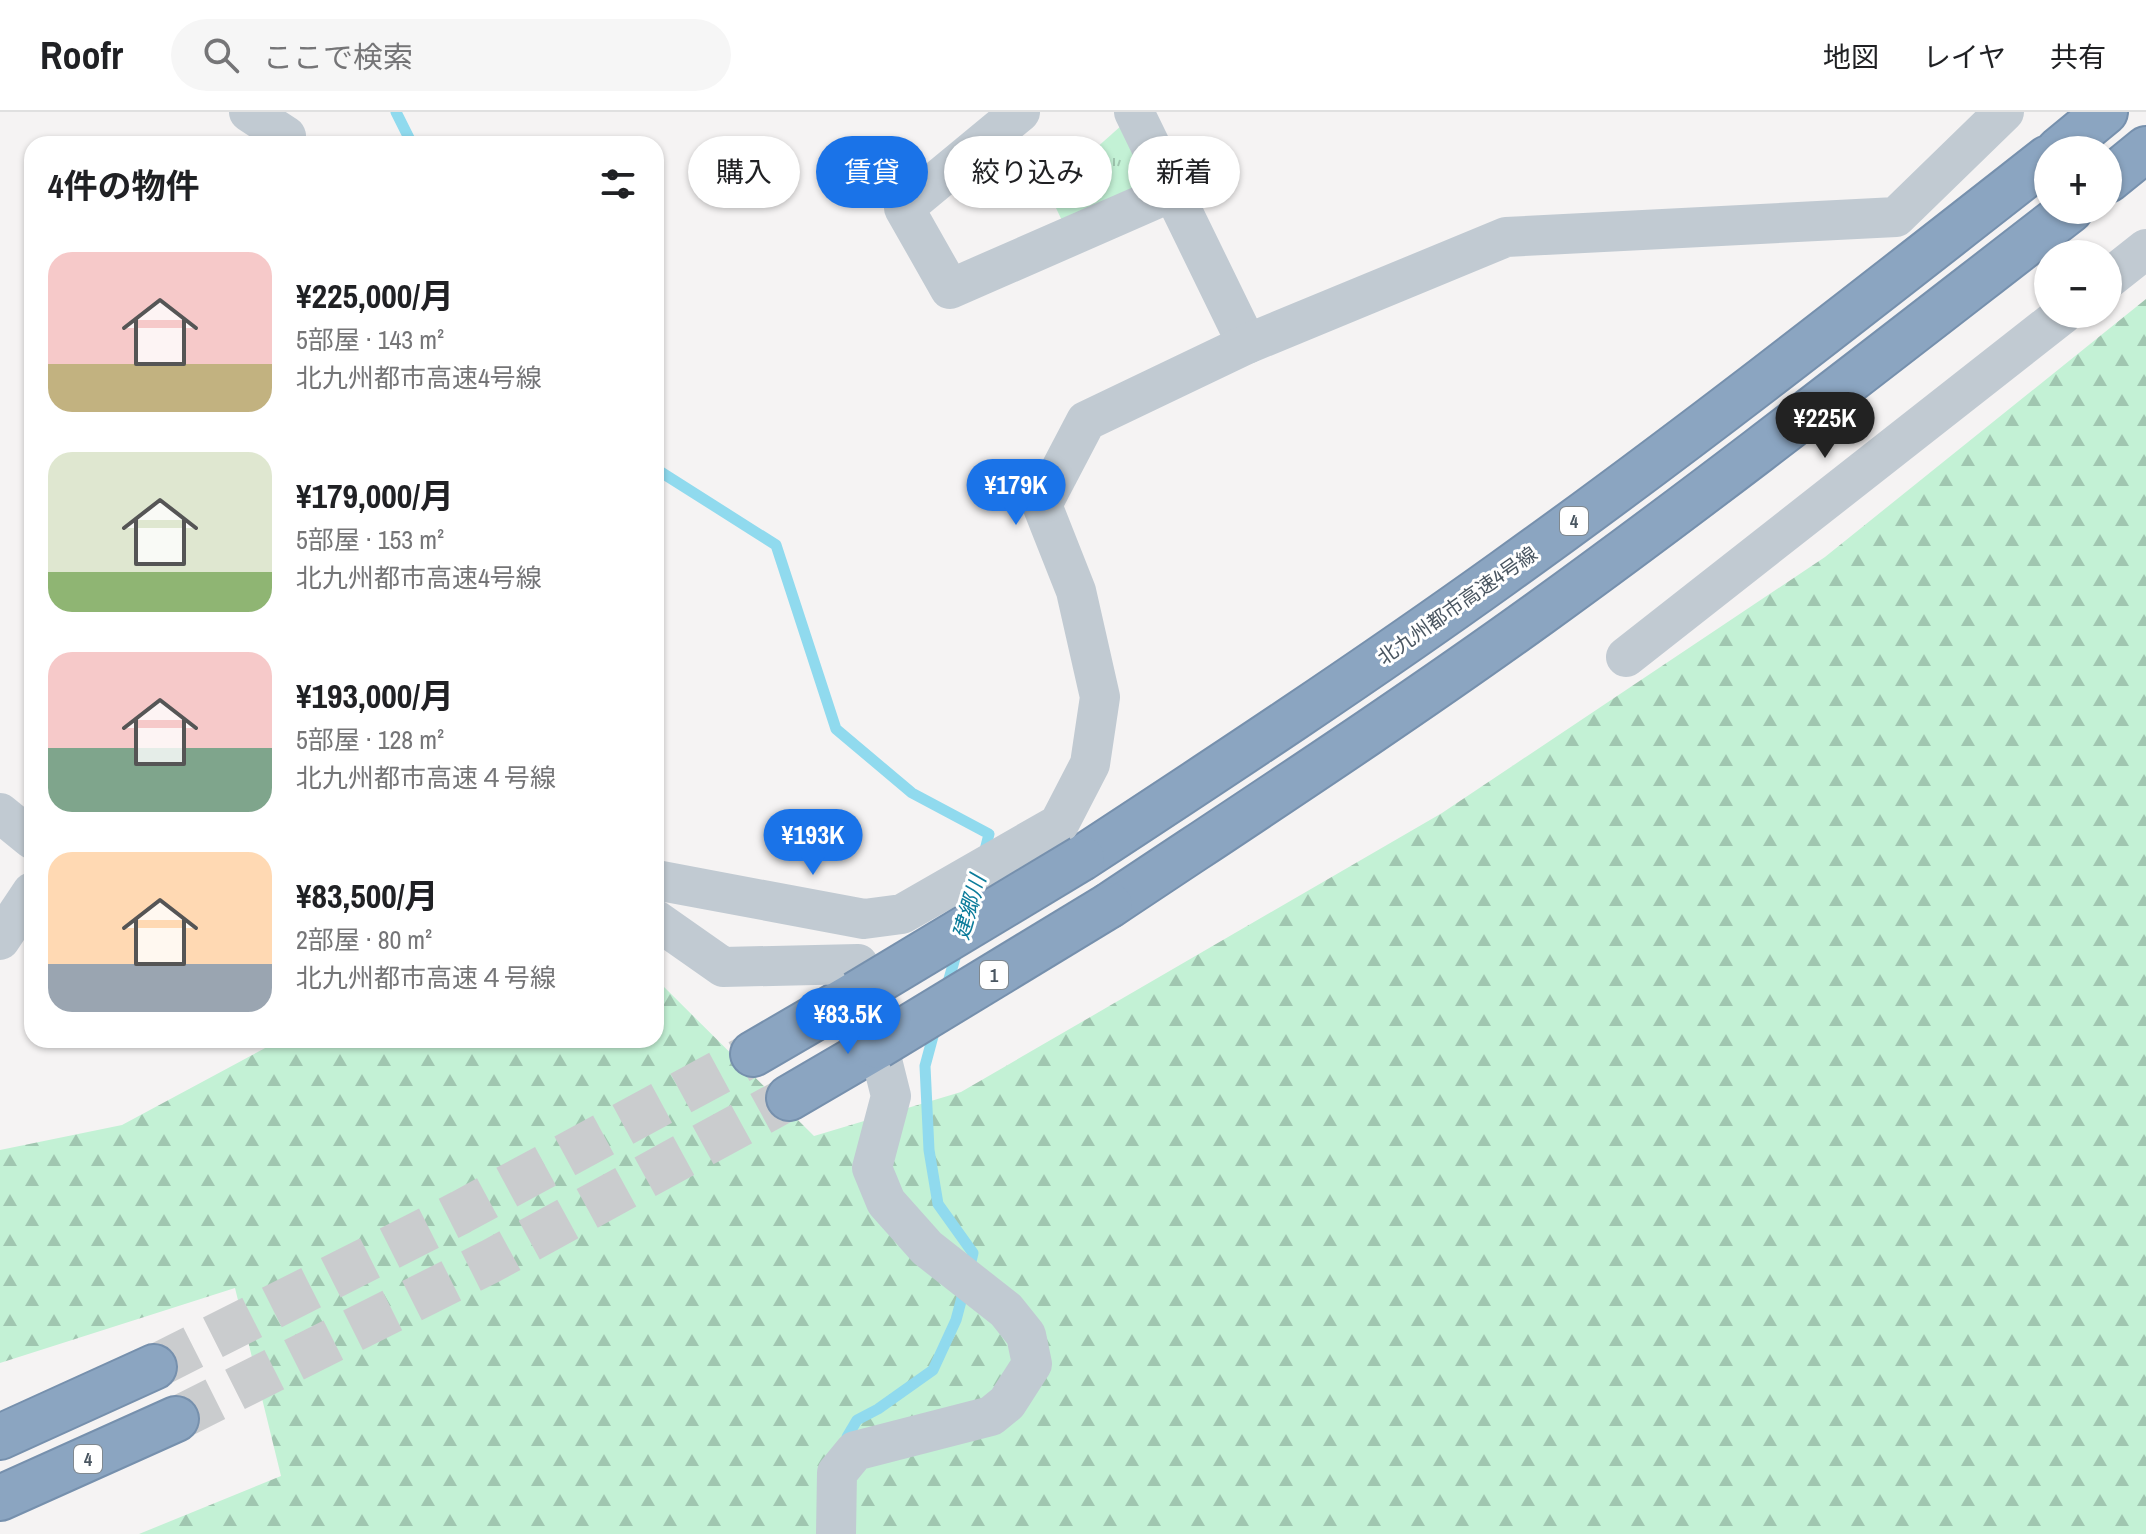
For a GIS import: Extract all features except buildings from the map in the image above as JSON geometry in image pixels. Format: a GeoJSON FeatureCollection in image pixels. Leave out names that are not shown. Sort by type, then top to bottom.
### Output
{"type":"FeatureCollection","features":[{"type":"Feature","properties":{"kind":"highway"},"geometry":{"type":"LineString","coordinates":[[2076,136],[2105,112]]}},
{"type":"Feature","properties":{"kind":"highway"},"geometry":{"type":"LineString","coordinates":[[2122,169],[2146,149]]}},
{"type":"Feature","properties":{"kind":"highway","name":"北九州都市高速4号線"},"geometry":{"type":"LineString","coordinates":[[857,979],[1082,858],[1292,721],[1504,572],[1700,427],[2034,169]]}},
{"type":"Feature","properties":{"kind":"highway","name":"1"},"geometry":{"type":"LineString","coordinates":[[789,1098],[1110,905],[1316,769],[1539,614],[1736,468],[2052,224]]}},
{"type":"Feature","properties":{"kind":"highway","name":"4"},"geometry":{"type":"LineString","coordinates":[[753,1054],[857,979]]}},
{"type":"Feature","properties":{"kind":"highway"},"geometry":{"type":"LineString","coordinates":[[0,1437],[154,1367]]}},
{"type":"Feature","properties":{"kind":"highway","name":"4"},"geometry":{"type":"LineString","coordinates":[[0,1498],[176,1419]]}},
{"type":"Feature","properties":{"kind":"street"},"geometry":{"type":"LineString","coordinates":[[249,112],[286,136]]}},
{"type":"Feature","properties":{"kind":"street"},"geometry":{"type":"LineString","coordinates":[[1020,112],[904,208],[950,289],[1135,208]]}},
{"type":"Feature","properties":{"kind":"street"},"geometry":{"type":"LineString","coordinates":[[1134,112],[1146,136]]}},
{"type":"Feature","properties":{"kind":"street"},"geometry":{"type":"LineString","coordinates":[[664,882],[864,919],[902,914],[1059,824],[1090,764],[1100,697],[1076,591],[1042,505],[1086,421],[1247,344],[1506,237],[1896,217],[2004,112]]}},
{"type":"Feature","properties":{"kind":"street"},"geometry":{"type":"LineString","coordinates":[[1182,208],[1247,344]]}},
{"type":"Feature","properties":{"kind":"street"},"geometry":{"type":"LineString","coordinates":[[2122,268],[2146,249]]}},
{"type":"Feature","properties":{"kind":"street"},"geometry":{"type":"LineString","coordinates":[[1626,657],[2045,328]]}},
{"type":"Feature","properties":{"kind":"street"},"geometry":{"type":"LineString","coordinates":[[0,813],[24,832]]}},
{"type":"Feature","properties":{"kind":"street"},"geometry":{"type":"LineString","coordinates":[[0,940],[24,904]]}},
{"type":"Feature","properties":{"kind":"street"},"geometry":{"type":"LineString","coordinates":[[836,1534],[837,1473],[855,1451],[991,1416],[1007,1403],[1032,1364],[1026,1335],[1006,1310],[927,1248],[886,1202],[872,1168],[891,1096],[857,979],[864,919]]}},
{"type":"Feature","properties":{"kind":"street"},"geometry":{"type":"LineString","coordinates":[[664,926],[723,967],[857,979]]}},
{"type":"Feature","properties":{"kind":"green space"},"geometry":{"type":"Polygon","coordinates":[[[1122,125],[1128,136],[1128,192],[1112,201],[1112,136],[1122,125]]]}},
{"type":"Feature","properties":{"kind":"green space"},"geometry":{"type":"Polygon","coordinates":[[[1056,208],[1099,208],[1065,227],[1056,208]]]}},
{"type":"Feature","properties":{"kind":"green space"},"geometry":{"type":"Polygon","coordinates":[[[2146,299],[2146,1534],[139,1534],[281,1476],[235,1288],[0,1363],[0,1150],[122,1125],[265,1048],[664,1048],[664,987],[814,1136],[961,1092],[1442,813],[1825,557],[2110,328],[2122,328],[2122,318],[2146,299]]]}},
{"type":"Feature","properties":{"kind":"waterway","name":"建郷川"},"geometry":{"type":"LineString","coordinates":[[396,112],[408,136]]}},
{"type":"Feature","properties":{"kind":"waterway","name":"建郷川"},"geometry":{"type":"LineString","coordinates":[[664,474],[776,545],[836,729],[912,793],[989,834],[984,854]]}},
{"type":"Feature","properties":{"kind":"waterway","name":"建郷川"},"geometry":{"type":"LineString","coordinates":[[946,989],[958,948]]}},
{"type":"Feature","properties":{"kind":"waterway","name":"建郷川"},"geometry":{"type":"LineString","coordinates":[[936,1025],[925,1066],[929,1150],[938,1204],[973,1253],[969,1270]]}},
{"type":"Feature","properties":{"kind":"waterway","name":"建郷川"},"geometry":{"type":"LineString","coordinates":[[847,1437],[857,1420],[933,1370],[956,1320],[965,1286]]}},
{"type":"Feature","properties":{"kind":"tunnel"},"geometry":{"type":"LineString","coordinates":[[154,1367],[461,1212],[753,1054]]}},
{"type":"Feature","properties":{"kind":"tunnel"},"geometry":{"type":"LineString","coordinates":[[176,1419],[491,1261],[789,1098]]}}]}
